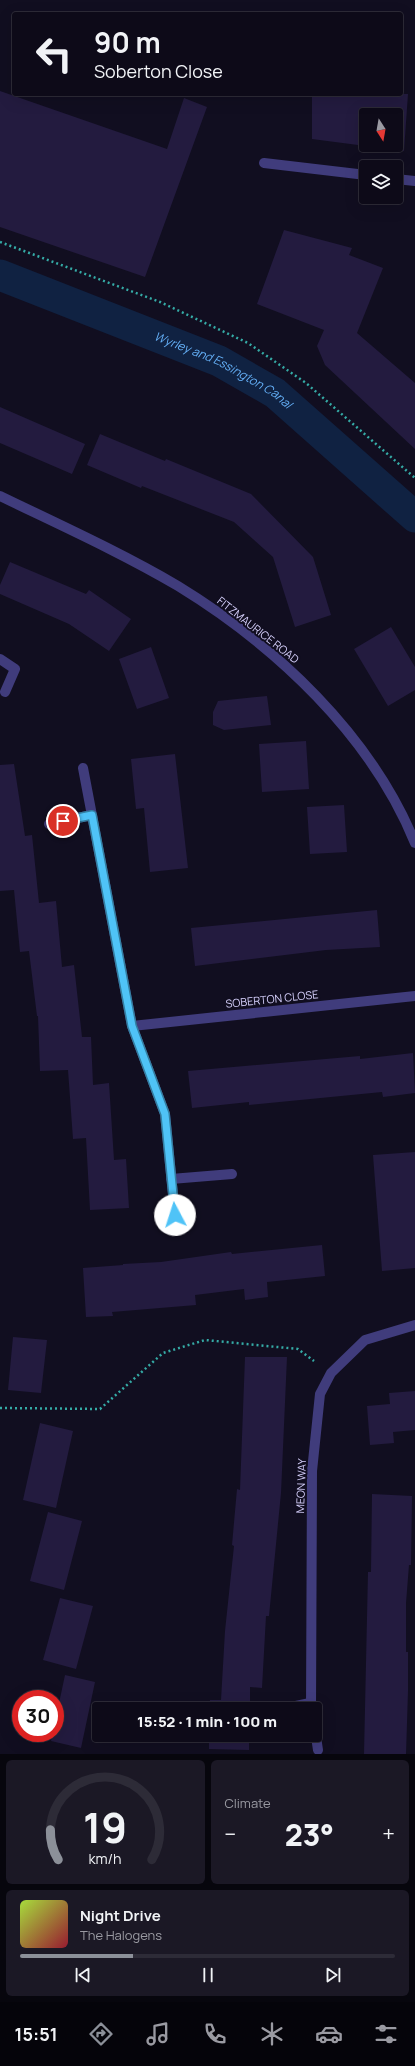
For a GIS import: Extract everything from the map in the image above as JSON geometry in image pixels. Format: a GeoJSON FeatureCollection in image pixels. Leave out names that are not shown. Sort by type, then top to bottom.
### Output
{"type":"FeatureCollection","features":[{"type":"Feature","properties":{"kind":"street"},"geometry":{"type":"LineString","coordinates":[[264,163],[359,174]]}},
{"type":"Feature","properties":{"kind":"street"},"geometry":{"type":"LineString","coordinates":[[403,180],[415,181]]}},
{"type":"Feature","properties":{"kind":"street","name":"FITZMAURICE ROAD"},"geometry":{"type":"LineString","coordinates":[[0,496],[107,547],[178,587],[229,621],[306,684],[365,752],[402,812],[415,843]]}},
{"type":"Feature","properties":{"kind":"street"},"geometry":{"type":"LineString","coordinates":[[0,659],[15,669],[5,692]]}},
{"type":"Feature","properties":{"kind":"street"},"geometry":{"type":"LineString","coordinates":[[82,768],[132,1026],[165,1114],[175,1215]]}},
{"type":"Feature","properties":{"kind":"street"},"geometry":{"type":"LineString","coordinates":[[49,824],[92,815]]}},
{"type":"Feature","properties":{"kind":"street","name":"SOBERTON CLOSE"},"geometry":{"type":"LineString","coordinates":[[132,1026],[415,996]]}},
{"type":"Feature","properties":{"kind":"street"},"geometry":{"type":"LineString","coordinates":[[171,1179],[232,1174]]}},
{"type":"Feature","properties":{"kind":"street","name":"MEON WAY"},"geometry":{"type":"LineString","coordinates":[[311,1702],[312,1471],[320,1394],[331,1373],[365,1340],[415,1325]]}},
{"type":"Feature","properties":{"kind":"street"},"geometry":{"type":"LineString","coordinates":[[317,1742],[318,1750]]}},
{"type":"Feature","properties":{"kind":"path"},"geometry":{"type":"LineString","coordinates":[[0,242],[160,302],[248,343],[306,383],[415,478]]}},
{"type":"Feature","properties":{"kind":"path"},"geometry":{"type":"LineString","coordinates":[[0,1408],[100,1409],[163,1353],[205,1340],[298,1349],[331,1373]]}},
{"type":"Feature","properties":{"kind":"building"},"geometry":{"type":"Polygon","coordinates":[[[0,91],[167,149],[184,98],[207,107],[145,277],[0,227],[0,91]]]}},
{"type":"Feature","properties":{"kind":"building"},"geometry":{"type":"Polygon","coordinates":[[[403,94],[408,94],[404,151],[403,108],[359,108],[359,145],[312,139],[312,96],[403,96],[403,94]]]}},
{"type":"Feature","properties":{"kind":"building"},"geometry":{"type":"Polygon","coordinates":[[[284,230],[352,248],[349,255],[383,268],[357,333],[415,383],[415,449],[325,365],[317,346],[324,330],[257,304],[284,230]]]}},
{"type":"Feature","properties":{"kind":"building"},"geometry":{"type":"Polygon","coordinates":[[[0,407],[85,444],[72,474],[0,443],[0,407]]]}},
{"type":"Feature","properties":{"kind":"building"},"geometry":{"type":"Polygon","coordinates":[[[100,434],[251,494],[313,557],[331,615],[295,627],[273,557],[234,522],[142,486],[141,488],[87,465],[100,434]]]}},
{"type":"Feature","properties":{"kind":"building"},"geometry":{"type":"Polygon","coordinates":[[[10,562],[86,594],[89,590],[131,619],[109,651],[69,624],[0,594],[0,585],[10,562]]]}},
{"type":"Feature","properties":{"kind":"building"},"geometry":{"type":"Polygon","coordinates":[[[391,627],[415,667],[415,690],[388,706],[354,649],[391,627]]]}},
{"type":"Feature","properties":{"kind":"building"},"geometry":{"type":"Polygon","coordinates":[[[151,647],[169,698],[137,709],[119,659],[151,647]]]}},
{"type":"Feature","properties":{"kind":"building"},"geometry":{"type":"Polygon","coordinates":[[[267,696],[271,725],[224,730],[213,725],[213,712],[218,701],[267,696]]]}},
{"type":"Feature","properties":{"kind":"building"},"geometry":{"type":"Polygon","coordinates":[[[306,741],[309,789],[262,792],[259,744],[306,741]]]}},
{"type":"Feature","properties":{"kind":"building"},"geometry":{"type":"Polygon","coordinates":[[[175,754],[188,868],[150,872],[144,808],[136,809],[131,759],[175,754]]]}},
{"type":"Feature","properties":{"kind":"building"},"geometry":{"type":"Polygon","coordinates":[[[14,764],[25,836],[32,835],[39,903],[56,901],[62,967],[74,965],[82,1037],[91,1037],[93,1085],[109,1083],[114,1160],[126,1159],[129,1208],[90,1210],[86,1138],[73,1139],[68,1070],[40,1071],[38,1016],[29,951],[20,952],[14,890],[0,891],[0,765],[14,764]]]}},
{"type":"Feature","properties":{"kind":"building"},"geometry":{"type":"Polygon","coordinates":[[[344,805],[347,852],[310,854],[307,807],[344,805]]]}},
{"type":"Feature","properties":{"kind":"building"},"geometry":{"type":"Polygon","coordinates":[[[377,910],[380,947],[326,950],[195,966],[191,928],[377,910]]]}},
{"type":"Feature","properties":{"kind":"building"},"geometry":{"type":"Polygon","coordinates":[[[413,1053],[415,1093],[383,1097],[382,1092],[249,1105],[249,1102],[192,1108],[188,1071],[360,1056],[360,1059],[413,1053]]]}},
{"type":"Feature","properties":{"kind":"building"},"geometry":{"type":"Polygon","coordinates":[[[415,1152],[415,1268],[382,1271],[373,1155],[415,1152]]]}},
{"type":"Feature","properties":{"kind":"building"},"geometry":{"type":"Polygon","coordinates":[[[322,1245],[325,1276],[267,1282],[268,1297],[245,1300],[244,1289],[195,1295],[196,1305],[112,1312],[113,1316],[86,1317],[83,1268],[161,1262],[231,1252],[232,1254],[322,1245]]]}},
{"type":"Feature","properties":{"kind":"building"},"geometry":{"type":"Polygon","coordinates":[[[13,1337],[47,1340],[41,1393],[8,1390],[13,1337]]]}},
{"type":"Feature","properties":{"kind":"building"},"geometry":{"type":"Polygon","coordinates":[[[245,1357],[287,1357],[281,1493],[269,1616],[266,1616],[262,1688],[250,1687],[250,1702],[210,1702],[210,1700],[221,1700],[225,1631],[234,1546],[232,1545],[237,1489],[240,1490],[245,1357]]]}},
{"type":"Feature","properties":{"kind":"building"},"geometry":{"type":"Polygon","coordinates":[[[415,1391],[415,1430],[393,1432],[394,1443],[370,1445],[367,1406],[390,1404],[389,1393],[415,1391]]]}},
{"type":"Feature","properties":{"kind":"building"},"geometry":{"type":"Polygon","coordinates":[[[40,1423],[73,1431],[56,1508],[23,1500],[40,1423]]]}},
{"type":"Feature","properties":{"kind":"building"},"geometry":{"type":"Polygon","coordinates":[[[372,1494],[412,1496],[411,1565],[409,1565],[406,1603],[408,1691],[406,1754],[364,1754],[368,1572],[371,1572],[372,1494]]]}},
{"type":"Feature","properties":{"kind":"building"},"geometry":{"type":"Polygon","coordinates":[[[48,1512],[82,1521],[64,1590],[30,1581],[48,1512]]]}},
{"type":"Feature","properties":{"kind":"building"},"geometry":{"type":"Polygon","coordinates":[[[60,1598],[93,1606],[76,1669],[43,1660],[60,1598]]]}},
{"type":"Feature","properties":{"kind":"building"},"geometry":{"type":"Polygon","coordinates":[[[65,1675],[95,1682],[81,1748],[55,1742],[64,1742],[64,1690],[62,1690],[65,1675]]]}},
{"type":"Feature","properties":{"kind":"building"},"geometry":{"type":"Polygon","coordinates":[[[209,1742],[249,1742],[249,1750],[209,1749],[209,1742]]]}},
{"type":"Feature","properties":{"kind":"waterway","name":"Wyrley and Essington Canal"},"geometry":{"type":"LineString","coordinates":[[0,275],[219,361],[275,393],[415,517]]}},
{"type":"Feature","properties":{"kind":"route"},"geometry":{"type":"LineString","coordinates":[[63,821],[92,815],[132,1026],[165,1114],[175,1215]]}}]}
